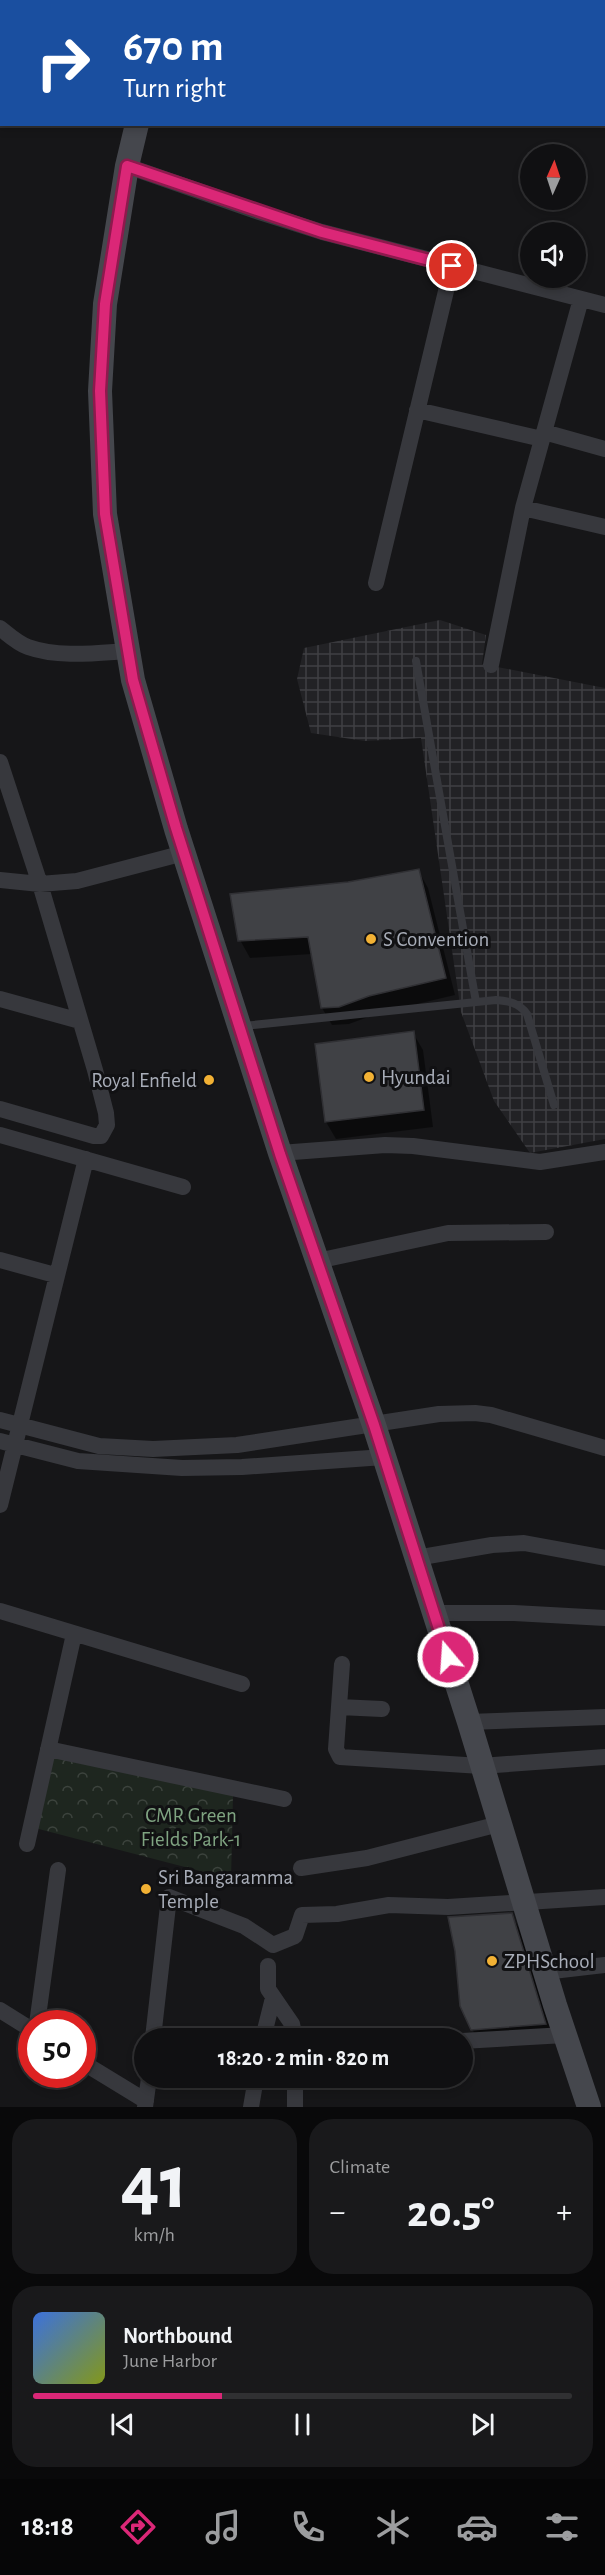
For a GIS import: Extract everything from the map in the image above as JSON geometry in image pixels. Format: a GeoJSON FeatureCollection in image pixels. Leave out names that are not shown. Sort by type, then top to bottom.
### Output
{"type":"FeatureCollection","features":[{"type":"Feature","properties":{"kind":"main road"},"geometry":{"type":"LineString","coordinates":[[137,126],[127,166],[105,304],[100,391],[105,514],[133,680],[184,853],[239,1026],[280,1154],[374,1425],[469,1722],[544,1972],[589,2107]]}},
{"type":"Feature","properties":{"kind":"street"},"geometry":{"type":"LineString","coordinates":[[127,166],[289,221],[605,305]]}},
{"type":"Feature","properties":{"kind":"street"},"geometry":{"type":"LineString","coordinates":[[376,583],[452,266]]}},
{"type":"Feature","properties":{"kind":"street"},"geometry":{"type":"LineString","coordinates":[[491,665],[523,508],[581,299]]}},
{"type":"Feature","properties":{"kind":"street"},"geometry":{"type":"LineString","coordinates":[[417,410],[605,449]]}},
{"type":"Feature","properties":{"kind":"street"},"geometry":{"type":"LineString","coordinates":[[523,508],[605,527]]}},
{"type":"Feature","properties":{"kind":"street"},"geometry":{"type":"LineString","coordinates":[[0,628],[19,643],[45,651],[74,654],[128,651]]}},
{"type":"Feature","properties":{"kind":"street"},"geometry":{"type":"LineString","coordinates":[[0,762],[40,884],[80,1021],[106,1113],[105,1131],[101,1136],[94,1136],[0,1109]]}},
{"type":"Feature","properties":{"kind":"street"},"geometry":{"type":"LineString","coordinates":[[0,880],[40,884],[77,881],[184,853]]}},
{"type":"Feature","properties":{"kind":"street"},"geometry":{"type":"LineString","coordinates":[[0,999],[80,1021]]}},
{"type":"Feature","properties":{"kind":"street"},"geometry":{"type":"LineString","coordinates":[[0,1134],[183,1188]]}},
{"type":"Feature","properties":{"kind":"street"},"geometry":{"type":"LineString","coordinates":[[280,1154],[385,1145],[413,1146],[540,1162],[605,1152]]}},
{"type":"Feature","properties":{"kind":"street"},"geometry":{"type":"LineString","coordinates":[[0,1505],[7,1443],[19,1425],[86,1159]]}},
{"type":"Feature","properties":{"kind":"street"},"geometry":{"type":"LineString","coordinates":[[317,1261],[448,1233],[546,1232]]}},
{"type":"Feature","properties":{"kind":"street"},"geometry":{"type":"LineString","coordinates":[[0,1260],[55,1275]]}},
{"type":"Feature","properties":{"kind":"street"},"geometry":{"type":"LineString","coordinates":[[0,1420],[99,1446],[153,1449],[237,1445],[439,1414],[475,1413],[605,1448]]}},
{"type":"Feature","properties":{"kind":"street"},"geometry":{"type":"LineString","coordinates":[[7,1443],[78,1461],[182,1468],[242,1467],[384,1457]]}},
{"type":"Feature","properties":{"kind":"street"},"geometry":{"type":"LineString","coordinates":[[416,1558],[492,1545],[524,1543],[605,1558]]}},
{"type":"Feature","properties":{"kind":"street"},"geometry":{"type":"LineString","coordinates":[[0,1611],[242,1684]]}},
{"type":"Feature","properties":{"kind":"street"},"geometry":{"type":"LineString","coordinates":[[434,1613],[514,1613],[605,1618]]}},
{"type":"Feature","properties":{"kind":"street"},"geometry":{"type":"LineString","coordinates":[[27,1844],[74,1634]]}},
{"type":"Feature","properties":{"kind":"street"},"geometry":{"type":"LineString","coordinates":[[342,1664],[336,1749],[340,1757],[481,1766],[605,1757]]}},
{"type":"Feature","properties":{"kind":"street"},"geometry":{"type":"LineString","coordinates":[[339,1707],[382,1709]]}},
{"type":"Feature","properties":{"kind":"street"},"geometry":{"type":"LineString","coordinates":[[469,1722],[605,1717]]}},
{"type":"Feature","properties":{"kind":"street"},"geometry":{"type":"LineString","coordinates":[[48,1749],[284,1799]]}},
{"type":"Feature","properties":{"kind":"street"},"geometry":{"type":"LineString","coordinates":[[301,1869],[367,1858],[499,1824]]}},
{"type":"Feature","properties":{"kind":"street"},"geometry":{"type":"LineString","coordinates":[[39,2010],[58,1870]]}},
{"type":"Feature","properties":{"kind":"street"},"geometry":{"type":"LineString","coordinates":[[154,2028],[169,1897],[244,1926],[273,1945],[295,1936],[302,1915],[337,1914],[389,1905],[448,1907],[605,1897]]}},
{"type":"Feature","properties":{"kind":"street"},"geometry":{"type":"LineString","coordinates":[[544,1972],[605,1965]]}},
{"type":"Feature","properties":{"kind":"street"},"geometry":{"type":"LineString","coordinates":[[268,1966],[268,1989],[293,2028]]}},
{"type":"Feature","properties":{"kind":"street"},"geometry":{"type":"LineString","coordinates":[[266,2028],[273,1998]]}},
{"type":"Feature","properties":{"kind":"street"},"geometry":{"type":"LineString","coordinates":[[0,2010],[18,2021]]}},
{"type":"Feature","properties":{"kind":"street"},"geometry":{"type":"LineString","coordinates":[[473,2040],[565,2035]]}},
{"type":"Feature","properties":{"kind":"street"},"geometry":{"type":"LineString","coordinates":[[96,2071],[146,2104],[148,2088]]}},
{"type":"Feature","properties":{"kind":"street"},"geometry":{"type":"LineString","coordinates":[[251,2107],[254,2088]]}},
{"type":"Feature","properties":{"kind":"street"},"geometry":{"type":"LineString","coordinates":[[295,2088],[295,2107]]}},
{"type":"Feature","properties":{"kind":"lane"},"geometry":{"type":"LineString","coordinates":[[416,661],[476,1002]]}},
{"type":"Feature","properties":{"kind":"lane"},"geometry":{"type":"LineString","coordinates":[[239,1026],[476,1002],[508,1001],[522,1007],[526,1014],[554,1105]]}},
{"type":"Feature","properties":{"kind":"shaded area"},"geometry":{"type":"Polygon","coordinates":[[[440,620],[486,635],[482,664],[605,688],[605,1139],[530,1153],[494,1101],[461,1012],[421,738],[365,741],[311,733],[297,679],[304,648],[440,620]]]}},
{"type":"Feature","properties":{"kind":"green space","name":"CMR Green Fields Park-1"},"geometry":{"type":"Polygon","coordinates":[[[52,1753],[233,1795],[231,1879],[35,1828],[52,1753]]]}},
{"type":"Feature","properties":{"kind":"building","name":"S Convention"},"geometry":{"type":"Polygon","coordinates":[[[419,869],[446,978],[369,996],[339,1007],[321,1008],[308,937],[238,941],[230,894],[348,882],[419,869]]]}},
{"type":"Feature","properties":{"kind":"building","name":"Hyundai"},"geometry":{"type":"Polygon","coordinates":[[[414,1031],[424,1110],[325,1122],[315,1044],[414,1031]]]}},
{"type":"Feature","properties":{"kind":"building","name":"ZPHSchool"},"geometry":{"type":"Polygon","coordinates":[[[512,1913],[546,2024],[473,2030],[470,2028],[460,2006],[455,1951],[448,1917],[512,1913]]]}},
{"type":"Feature","properties":{"kind":"place","name":"S Convention"},"geometry":{"type":"Point","coordinates":[371,939]}},
{"type":"Feature","properties":{"kind":"place","name":"Hyundai"},"geometry":{"type":"Point","coordinates":[369,1077]}},
{"type":"Feature","properties":{"kind":"place","name":"Royal Enfield"},"geometry":{"type":"Point","coordinates":[209,1080]}},
{"type":"Feature","properties":{"kind":"place","name":"Sri Bangaramma Temple"},"geometry":{"type":"Point","coordinates":[146,1889]}},
{"type":"Feature","properties":{"kind":"place","name":"ZPHSchool"},"geometry":{"type":"Point","coordinates":[492,1961]}},
{"type":"Feature","properties":{"kind":"route"},"geometry":{"type":"LineString","coordinates":[[448,1657],[374,1425],[280,1154],[176,828],[133,680],[105,514],[100,391],[105,304],[127,166],[322,232],[452,266]]}}]}
